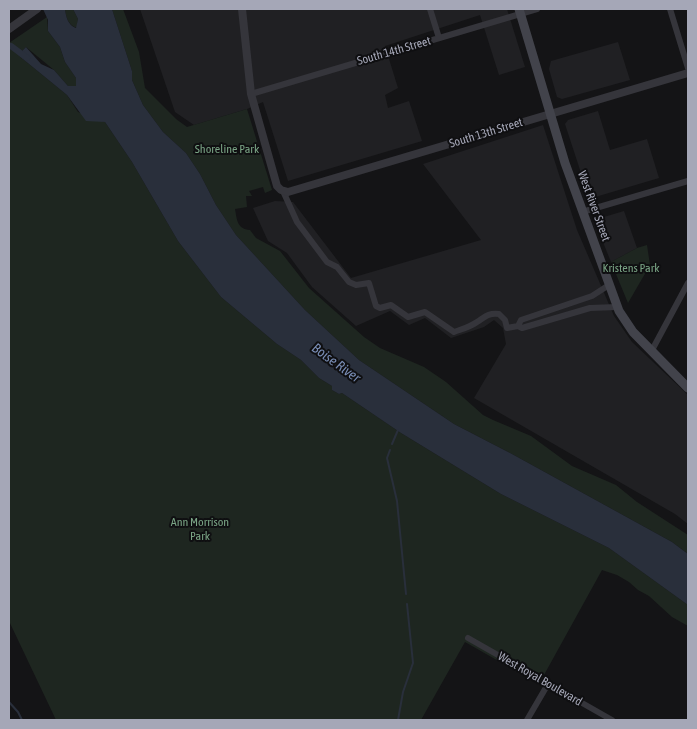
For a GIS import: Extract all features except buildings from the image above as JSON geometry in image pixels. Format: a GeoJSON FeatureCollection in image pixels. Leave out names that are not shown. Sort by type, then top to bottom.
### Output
{"type":"FeatureCollection","features":[{"type":"Feature","properties":{"kind":"main road","name":"West River Street"},"geometry":{"type":"LineString","coordinates":[[520,11],[550,114],[582,212],[617,307],[633,332],[688,388]]}},
{"type":"Feature","properties":{"kind":"street"},"geometry":{"type":"LineString","coordinates":[[9,29],[37,9]]}},
{"type":"Feature","properties":{"kind":"street"},"geometry":{"type":"LineString","coordinates":[[242,9],[250,94],[278,186],[283,192],[297,222],[327,262],[336,267],[349,282],[356,285],[369,283],[376,306],[380,308],[391,305],[408,317],[425,312],[454,332],[467,328],[478,322],[484,315],[492,313],[500,314],[505,320],[507,328],[518,326],[522,328],[590,308],[617,307]]}},
{"type":"Feature","properties":{"kind":"street"},"geometry":{"type":"LineString","coordinates":[[430,9],[439,38]]}},
{"type":"Feature","properties":{"kind":"street","name":"South 14th Street"},"geometry":{"type":"LineString","coordinates":[[250,94],[439,38],[520,11],[537,9]]}},
{"type":"Feature","properties":{"kind":"street"},"geometry":{"type":"LineString","coordinates":[[670,9],[688,68]]}},
{"type":"Feature","properties":{"kind":"street","name":"South 13th Street"},"geometry":{"type":"LineString","coordinates":[[283,192],[296,190],[688,73]]}},
{"type":"Feature","properties":{"kind":"street"},"geometry":{"type":"LineString","coordinates":[[582,212],[688,181]]}},
{"type":"Feature","properties":{"kind":"street"},"geometry":{"type":"LineString","coordinates":[[651,352],[688,283]]}},
{"type":"Feature","properties":{"kind":"street"},"geometry":{"type":"LineString","coordinates":[[518,326],[521,320],[592,296],[609,285]]}},
{"type":"Feature","properties":{"kind":"street","name":"West Royal Boulevard"},"geometry":{"type":"LineString","coordinates":[[468,638],[612,720]]}},
{"type":"Feature","properties":{"kind":"street"},"geometry":{"type":"LineString","coordinates":[[527,720],[548,684]]}},
{"type":"Feature","properties":{"kind":"shaded area"},"geometry":{"type":"Polygon","coordinates":[[[140,9],[507,9],[525,67],[499,75],[480,15],[385,46],[398,88],[385,95],[388,108],[409,101],[422,141],[288,181],[263,102],[247,109],[194,125],[175,112],[140,9]]]}},
{"type":"Feature","properties":{"kind":"shaded area"},"geometry":{"type":"Polygon","coordinates":[[[618,42],[630,80],[562,99],[557,97],[549,69],[551,61],[618,42]]]}},
{"type":"Feature","properties":{"kind":"shaded area"},"geometry":{"type":"Polygon","coordinates":[[[598,111],[610,150],[647,139],[659,178],[592,198],[582,176],[565,124],[568,120],[598,111]]]}},
{"type":"Feature","properties":{"kind":"shaded area"},"geometry":{"type":"Polygon","coordinates":[[[543,125],[577,230],[614,316],[632,342],[688,395],[688,524],[675,514],[474,398],[506,344],[503,328],[494,320],[484,327],[451,338],[425,318],[409,325],[390,311],[356,326],[312,287],[287,253],[268,241],[253,208],[275,201],[293,202],[351,278],[481,240],[423,164],[543,125]]]}},
{"type":"Feature","properties":{"kind":"shaded area"},"geometry":{"type":"Polygon","coordinates":[[[624,211],[637,248],[611,262],[594,220],[624,211]]]}},
{"type":"Feature","properties":{"kind":"green space"},"geometry":{"type":"Polygon","coordinates":[[[65,9],[73,9],[78,19],[77,28],[70,23],[65,9]]]}},
{"type":"Feature","properties":{"kind":"green space","name":"Shoreline Park"},"geometry":{"type":"Polygon","coordinates":[[[112,9],[123,9],[139,52],[145,88],[176,119],[187,127],[247,109],[272,190],[265,193],[263,187],[249,191],[252,196],[246,196],[247,207],[235,209],[237,220],[242,228],[250,230],[256,238],[280,251],[309,288],[364,337],[380,348],[424,367],[446,382],[483,415],[531,436],[572,466],[616,485],[637,502],[688,535],[688,554],[672,542],[454,424],[359,360],[305,310],[236,235],[186,153],[163,132],[143,105],[132,80],[132,71],[112,9]]]}},
{"type":"Feature","properties":{"kind":"green space","name":"Ann Morrison Park"},"geometry":{"type":"Polygon","coordinates":[[[47,17],[48,31],[60,47],[65,62],[76,78],[76,87],[68,86],[54,70],[26,47],[18,55],[67,95],[78,112],[105,122],[132,162],[178,241],[221,297],[277,344],[301,360],[319,378],[332,386],[332,390],[339,394],[342,393],[401,433],[501,494],[609,548],[688,605],[688,626],[672,617],[649,596],[629,582],[617,575],[602,570],[539,684],[465,642],[421,720],[56,720],[9,621],[9,43],[47,17]]]}},
{"type":"Feature","properties":{"kind":"green space","name":"Kristens Park"},"geometry":{"type":"Polygon","coordinates":[[[647,245],[650,265],[628,303],[611,262],[637,248],[647,245]]]}},
{"type":"Feature","properties":{"kind":"water","name":"Boise River"},"geometry":{"type":"Polygon","coordinates":[[[43,9],[65,9],[68,20],[76,28],[78,19],[73,9],[112,9],[132,71],[132,80],[143,105],[163,132],[186,153],[236,235],[305,310],[359,360],[454,424],[672,542],[688,554],[688,605],[609,548],[501,494],[401,433],[342,393],[339,394],[332,390],[332,386],[319,378],[301,360],[277,344],[221,297],[178,241],[132,162],[105,122],[86,121],[67,95],[18,55],[26,47],[41,64],[54,70],[68,86],[76,86],[76,78],[65,62],[60,47],[48,31],[48,20],[43,9]]]}},
{"type":"Feature","properties":{"kind":"waterway"},"geometry":{"type":"LineString","coordinates":[[11,46],[27,58]]}},
{"type":"Feature","properties":{"kind":"waterway"},"geometry":{"type":"LineString","coordinates":[[392,444],[398,430]]}},
{"type":"Feature","properties":{"kind":"waterway"},"geometry":{"type":"LineString","coordinates":[[390,450],[387,458],[397,501],[406,594]]}},
{"type":"Feature","properties":{"kind":"waterway"},"geometry":{"type":"LineString","coordinates":[[398,720],[403,692],[413,663],[407,604]]}},
{"type":"Feature","properties":{"kind":"waterway"},"geometry":{"type":"LineString","coordinates":[[9,702],[22,720]]}}]}
